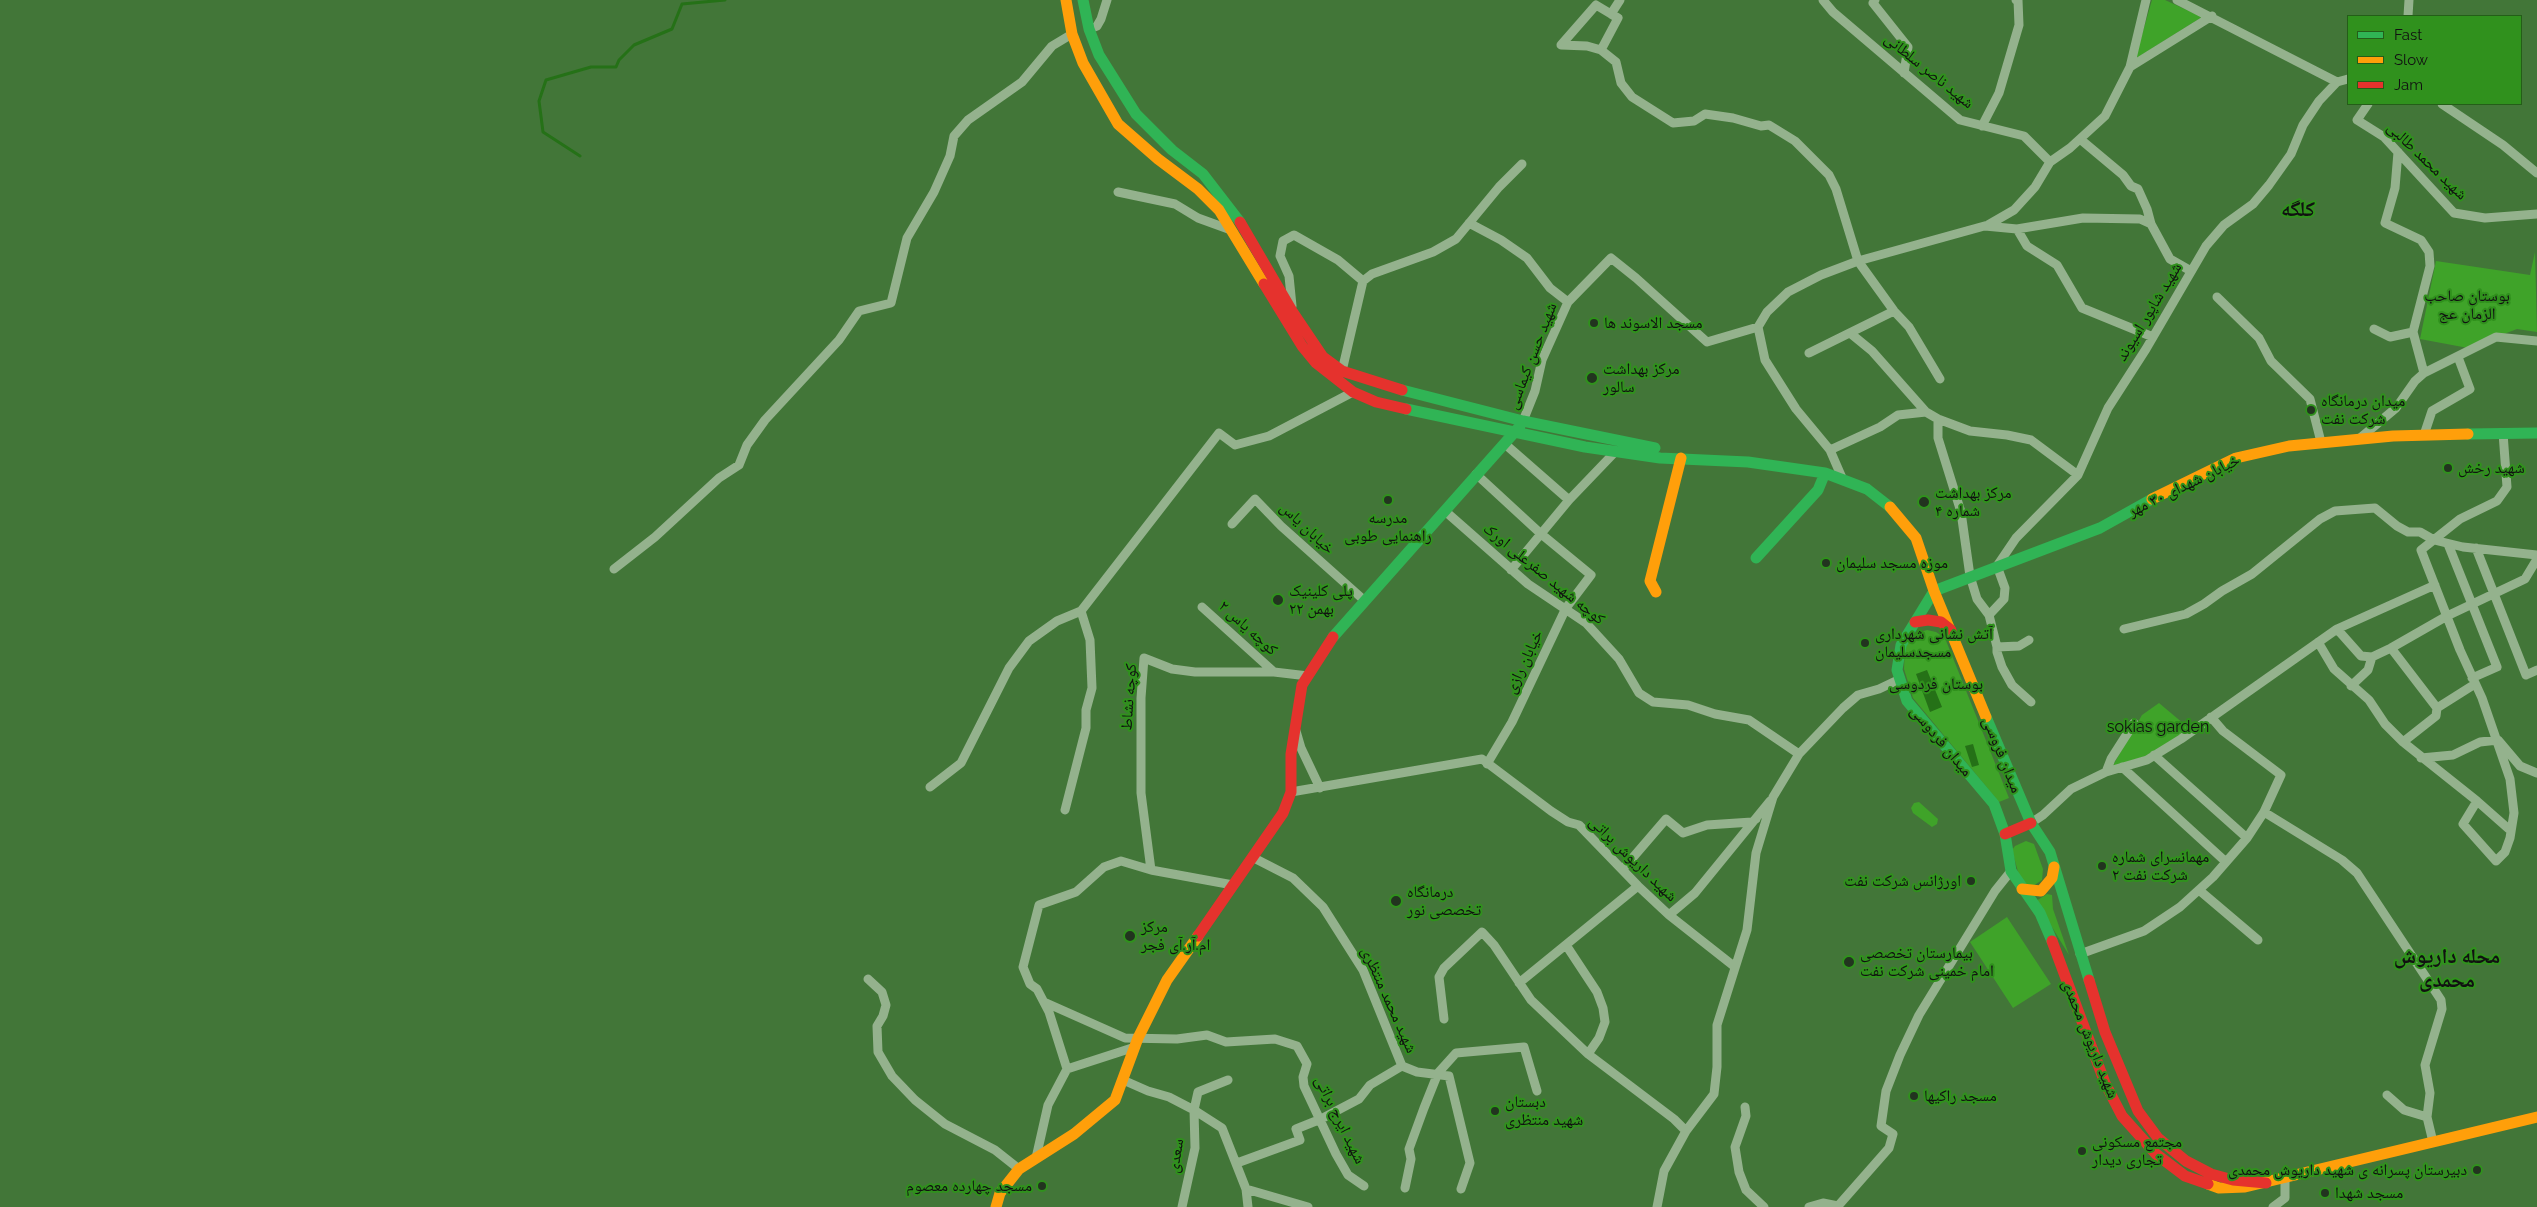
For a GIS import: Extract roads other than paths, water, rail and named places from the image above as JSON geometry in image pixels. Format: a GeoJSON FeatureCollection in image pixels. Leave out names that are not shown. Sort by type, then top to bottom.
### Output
{"type":"FeatureCollection","features":[{"type":"Feature","properties":{"kind":"main road"},"geometry":{"type":"LineString","coordinates":[[1066,0],[1072,34],[1083,62],[1118,124],[1158,159],[1198,189],[1219,210],[1293,318],[1323,357],[1342,371],[1381,385],[1522,422],[1663,450],[1681,458],[1650,580],[1656,592]]}},
{"type":"Feature","properties":{"kind":"main road"},"geometry":{"type":"LineString","coordinates":[[1083,0],[1089,29],[1099,55],[1114,83],[1136,114],[1172,150],[1203,174],[1235,213],[1293,318]]}},
{"type":"Feature","properties":{"kind":"main road"},"geometry":{"type":"LineString","coordinates":[[1072,34],[1089,29]]}},
{"type":"Feature","properties":{"kind":"main road","name":"میدان فروسی"},"geometry":{"type":"LineString","coordinates":[[1293,318],[1316,363],[1353,392],[1376,402],[1514,433],[1615,452],[1660,458],[1748,462],[1825,473],[1867,489],[1895,511],[1916,538],[1934,591],[2031,823]]}},
{"type":"Feature","properties":{"kind":"main road"},"geometry":{"type":"LineString","coordinates":[[1376,402],[1381,385]]}},
{"type":"Feature","properties":{"kind":"main road"},"geometry":{"type":"LineString","coordinates":[[996,1207],[1000,1193],[1019,1169],[1074,1134],[1115,1100],[1137,1043],[1167,980],[1283,813],[1292,792],[1291,754],[1294,724],[1302,685],[1326,645],[1476,474],[1505,444],[1522,422]]}},
{"type":"Feature","properties":{"kind":"main road","name":"خیابان شهدای ۳۰ مهر"},"geometry":{"type":"LineString","coordinates":[[1934,591],[2100,528],[2180,484],[2236,458],[2289,446],[2321,442],[2424,435],[2537,432]]}},
{"type":"Feature","properties":{"kind":"main road"},"geometry":{"type":"LineString","coordinates":[[1756,558],[1818,490],[1825,473]]}},
{"type":"Feature","properties":{"kind":"main road","name":"میدان فردوسی"},"geometry":{"type":"LineString","coordinates":[[1934,591],[1901,645],[1897,670],[1907,701],[1994,804],[2005,834]]}},
{"type":"Feature","properties":{"kind":"main road"},"geometry":{"type":"LineString","coordinates":[[1915,622],[1928,620],[1941,622],[1951,630]]}},
{"type":"Feature","properties":{"kind":"main road"},"geometry":{"type":"LineString","coordinates":[[2005,834],[2031,823]]}},
{"type":"Feature","properties":{"kind":"main road","name":"شهید داریوش محمدی"},"geometry":{"type":"LineString","coordinates":[[2031,823],[2050,852],[2105,1032],[2135,1104],[2158,1138],[2186,1162],[2211,1174],[2232,1180],[2266,1183]]}},
{"type":"Feature","properties":{"kind":"main road","name":"شهید داریوش محمدی"},"geometry":{"type":"LineString","coordinates":[[2005,834],[2011,871],[2040,913],[2051,937],[2101,1073],[2122,1116],[2156,1154],[2185,1176],[2220,1188],[2245,1187],[2537,1117]]}},
{"type":"Feature","properties":{"kind":"main road"},"geometry":{"type":"LineString","coordinates":[[2022,889],[2035,892],[2041,890],[2052,878],[2054,867]]}},
{"type":"Feature","properties":{"kind":"street"},"geometry":{"type":"LineString","coordinates":[[1089,29],[1097,26],[1107,0]]}},
{"type":"Feature","properties":{"kind":"street"},"geometry":{"type":"LineString","coordinates":[[1611,14],[1620,0]]}},
{"type":"Feature","properties":{"kind":"street","name":"شهید ناصر سلطانی"},"geometry":{"type":"LineString","coordinates":[[1823,0],[1833,12],[1960,120],[2024,136],[2050,162]]}},
{"type":"Feature","properties":{"kind":"street"},"geometry":{"type":"LineString","coordinates":[[1876,0],[1873,3],[1908,47],[1904,73]]}},
{"type":"Feature","properties":{"kind":"street"},"geometry":{"type":"LineString","coordinates":[[1982,126],[1999,92],[2017,34],[2019,25],[2018,0],[2016,0]]}},
{"type":"Feature","properties":{"kind":"street"},"geometry":{"type":"LineString","coordinates":[[1843,480],[1830,450],[1796,410],[1770,371],[1760,346],[1758,327],[1767,312],[1788,292],[1821,275],[1858,261],[1985,226],[2014,210],[2035,187],[2050,162],[2080,139],[2105,116],[2130,67],[2146,0]]}},
{"type":"Feature","properties":{"kind":"street"},"geometry":{"type":"LineString","coordinates":[[2177,0],[2212,16],[2337,82],[2347,79]]}},
{"type":"Feature","properties":{"kind":"street"},"geometry":{"type":"LineString","coordinates":[[2408,15],[2410,0]]}},
{"type":"Feature","properties":{"kind":"street"},"geometry":{"type":"LineString","coordinates":[[1601,50],[1618,18],[1596,5],[1561,45],[1587,46],[1601,50],[1616,62],[1621,83],[1632,97],[1674,123],[1694,121],[1704,114],[1733,118],[1762,126],[1770,125],[1795,141],[1829,175],[1836,188],[1858,261],[1894,311],[1909,327],[1940,379]]}},
{"type":"Feature","properties":{"kind":"street"},"geometry":{"type":"LineString","coordinates":[[2130,67],[2212,16]]}},
{"type":"Feature","properties":{"kind":"street"},"geometry":{"type":"LineString","coordinates":[[614,569],[655,537],[719,478],[739,465],[747,445],[765,420],[839,340],[859,311],[890,303],[907,238],[934,192],[950,156],[954,136],[968,120],[1022,82],[1052,46],[1072,34]]}},
{"type":"Feature","properties":{"kind":"street","name":"شهید شاپور اسیوند"},"geometry":{"type":"LineString","coordinates":[[1997,566],[2016,538],[2078,475],[2108,408],[2153,337],[2206,246],[2224,225],[2252,204],[2269,185],[2291,154],[2303,125],[2319,101],[2337,82]]}},
{"type":"Feature","properties":{"kind":"street","name":"شهید محمد طالبی"},"geometry":{"type":"LineString","coordinates":[[2367,105],[2357,120],[2384,137],[2454,213],[2485,218],[2537,214]]}},
{"type":"Feature","properties":{"kind":"street"},"geometry":{"type":"LineString","coordinates":[[2443,105],[2503,145],[2537,173]]}},
{"type":"Feature","properties":{"kind":"street"},"geometry":{"type":"LineString","coordinates":[[2080,139],[2123,175],[2131,186],[2138,189],[2147,209],[2150,224],[2170,260],[2191,272]]}},
{"type":"Feature","properties":{"kind":"street"},"geometry":{"type":"LineString","coordinates":[[2398,152],[2396,188],[2385,223],[2420,240],[2429,252],[2430,266],[2413,332],[2424,373]]}},
{"type":"Feature","properties":{"kind":"street"},"geometry":{"type":"LineString","coordinates":[[1342,371],[1363,281],[1372,274],[1433,252],[1456,239],[1499,187],[1522,164]]}},
{"type":"Feature","properties":{"kind":"street"},"geometry":{"type":"LineString","coordinates":[[1118,192],[1175,204],[1198,218],[1232,230]]}},
{"type":"Feature","properties":{"kind":"street"},"geometry":{"type":"LineString","coordinates":[[1985,226],[2017,229],[2083,218],[2140,219],[2150,224]]}},
{"type":"Feature","properties":{"kind":"street"},"geometry":{"type":"LineString","coordinates":[[1469,223],[1501,240],[1527,258],[1550,288],[1568,302]]}},
{"type":"Feature","properties":{"kind":"street"},"geometry":{"type":"LineString","coordinates":[[2017,229],[2027,246],[2057,265],[2082,308],[2153,337]]}},
{"type":"Feature","properties":{"kind":"street"},"geometry":{"type":"LineString","coordinates":[[1293,318],[1289,276],[1280,256],[1283,241],[1294,235],[1338,260],[1363,281]]}},
{"type":"Feature","properties":{"kind":"street","name":"شهید حسن کیماسی"},"geometry":{"type":"LineString","coordinates":[[1522,422],[1535,391],[1542,360],[1568,302],[1611,258],[1707,342],[1758,327]]}},
{"type":"Feature","properties":{"kind":"street"},"geometry":{"type":"LineString","coordinates":[[2217,297],[2259,338],[2271,361],[2310,400],[2321,442]]}},
{"type":"Feature","properties":{"kind":"street"},"geometry":{"type":"LineString","coordinates":[[1809,353],[1894,311]]}},
{"type":"Feature","properties":{"kind":"street"},"geometry":{"type":"LineString","coordinates":[[2374,329],[2390,337],[2413,332]]}},
{"type":"Feature","properties":{"kind":"street"},"geometry":{"type":"LineString","coordinates":[[1850,333],[1883,362],[1926,412],[1938,419],[1970,431],[2031,440],[2078,475]]}},
{"type":"Feature","properties":{"kind":"street"},"geometry":{"type":"LineString","coordinates":[[2358,439],[2396,408],[2414,381],[2424,373],[2496,337],[2537,342]]}},
{"type":"Feature","properties":{"kind":"street"},"geometry":{"type":"LineString","coordinates":[[2424,435],[2432,411],[2470,389],[2458,357]]}},
{"type":"Feature","properties":{"kind":"street"},"geometry":{"type":"LineString","coordinates":[[930,787],[961,763],[1009,668],[1029,641],[1057,621],[1081,611],[1219,433],[1235,445],[1269,436],[1353,392]]}},
{"type":"Feature","properties":{"kind":"street"},"geometry":{"type":"LineString","coordinates":[[1830,450],[1880,427],[1898,415],[1926,412]]}},
{"type":"Feature","properties":{"kind":"street"},"geometry":{"type":"LineString","coordinates":[[1938,419],[1938,438],[1961,512],[1970,576],[1976,599],[1989,615],[2002,667],[2012,685],[2031,702]]}},
{"type":"Feature","properties":{"kind":"street"},"geometry":{"type":"LineString","coordinates":[[2477,801],[2463,824],[2496,861],[2505,852],[2511,831],[2514,812],[2510,779],[2498,740],[2421,550],[2460,519],[2497,501],[2507,487],[2503,433]]}},
{"type":"Feature","properties":{"kind":"street"},"geometry":{"type":"LineString","coordinates":[[1505,444],[1568,500]]}},
{"type":"Feature","properties":{"kind":"street"},"geometry":{"type":"LineString","coordinates":[[1511,570],[1568,500],[1615,452]]}},
{"type":"Feature","properties":{"kind":"street"},"geometry":{"type":"LineString","coordinates":[[1476,474],[1540,533]]}},
{"type":"Feature","properties":{"kind":"street","name":"خیابان یاس"},"geometry":{"type":"LineString","coordinates":[[1232,524],[1255,499],[1281,526],[1364,601]]}},
{"type":"Feature","properties":{"kind":"street"},"geometry":{"type":"LineString","coordinates":[[2124,629],[2186,614],[2252,574],[2320,519],[2335,512],[2375,508],[2396,526],[2408,532],[2420,532],[2434,540],[2448,544],[2537,555]]}},
{"type":"Feature","properties":{"kind":"street","name":"کوچه شهید صفرعلی اورک"},"geometry":{"type":"LineString","coordinates":[[1445,511],[1528,584],[1586,623],[1619,658],[1639,693],[1653,702],[1688,705],[1715,714],[1749,720],[1799,754]]}},
{"type":"Feature","properties":{"kind":"street","name":"خیابان رازی"},"geometry":{"type":"LineString","coordinates":[[1487,764],[1512,722],[1566,608],[1591,576],[1540,533]]}},
{"type":"Feature","properties":{"kind":"street"},"geometry":{"type":"LineString","coordinates":[[2437,708],[2497,667],[2448,544]]}},
{"type":"Feature","properties":{"kind":"street"},"geometry":{"type":"LineString","coordinates":[[2476,548],[2526,675],[2537,670]]}},
{"type":"Feature","properties":{"kind":"street"},"geometry":{"type":"LineString","coordinates":[[2337,629],[2361,656],[2372,657],[2447,616],[2525,579],[2537,559]]}},
{"type":"Feature","properties":{"kind":"street"},"geometry":{"type":"LineString","coordinates":[[1989,615],[2004,599],[2005,588],[1997,566]]}},
{"type":"Feature","properties":{"kind":"street"},"geometry":{"type":"LineString","coordinates":[[2031,823],[2043,815],[2071,789],[2106,772],[2154,755],[2337,629],[2435,585]]}},
{"type":"Feature","properties":{"kind":"street","name":"کوچه یاس ۲"},"geometry":{"type":"LineString","coordinates":[[1202,606],[1274,672]]}},
{"type":"Feature","properties":{"kind":"street"},"geometry":{"type":"LineString","coordinates":[[1065,810],[1086,728],[1086,710],[1092,688],[1090,640],[1081,611]]}},
{"type":"Feature","properties":{"kind":"street"},"geometry":{"type":"LineString","coordinates":[[1997,646],[2019,646],[2029,640]]}},
{"type":"Feature","properties":{"kind":"street"},"geometry":{"type":"LineString","coordinates":[[2318,642],[2334,669],[2369,700],[2385,724],[2403,742],[2477,801],[2500,824],[2511,831]]}},
{"type":"Feature","properties":{"kind":"street"},"geometry":{"type":"LineString","coordinates":[[2391,648],[2437,708],[2436,716],[2403,742]]}},
{"type":"Feature","properties":{"kind":"street"},"geometry":{"type":"LineString","coordinates":[[2351,686],[2368,670],[2372,657]]}},
{"type":"Feature","properties":{"kind":"street","name":"کوچه نشاط"},"geometry":{"type":"LineString","coordinates":[[1151,870],[1141,793],[1141,698],[1144,658],[1172,669],[1195,672],[1274,672],[1308,676]]}},
{"type":"Feature","properties":{"kind":"street"},"geometry":{"type":"LineString","coordinates":[[1657,1207],[1664,1171],[1686,1131],[1714,1094],[1717,1067],[1717,1025],[1747,930],[1756,853],[1773,797],[1799,754],[1858,695],[1879,689],[1900,679]]}},
{"type":"Feature","properties":{"kind":"street"},"geometry":{"type":"LineString","coordinates":[[2080,954],[2144,931],[2180,907],[2226,862],[2247,838],[2264,812],[2281,775],[2223,731],[2211,717]]}},
{"type":"Feature","properties":{"kind":"street"},"geometry":{"type":"LineString","coordinates":[[1294,724],[1301,748],[1320,788]]}},
{"type":"Feature","properties":{"kind":"street"},"geometry":{"type":"LineString","coordinates":[[2106,772],[2111,759],[2134,724]]}},
{"type":"Feature","properties":{"kind":"street"},"geometry":{"type":"LineString","coordinates":[[2422,758],[2453,755],[2480,742],[2498,740]]}},
{"type":"Feature","properties":{"kind":"street"},"geometry":{"type":"LineString","coordinates":[[2498,740],[2520,766],[2537,772]]}},
{"type":"Feature","properties":{"kind":"street"},"geometry":{"type":"LineString","coordinates":[[2154,755],[2247,838]]}},
{"type":"Feature","properties":{"kind":"street"},"geometry":{"type":"LineString","coordinates":[[1292,792],[1482,759],[1487,764]]}},
{"type":"Feature","properties":{"kind":"street","name":"شهید داریوش براتی"},"geometry":{"type":"LineString","coordinates":[[1487,764],[1551,811],[1568,822],[1580,825],[1638,886],[1669,915],[1695,893],[1773,797]]}},
{"type":"Feature","properties":{"kind":"street"},"geometry":{"type":"LineString","coordinates":[[2122,767],[2226,862]]}},
{"type":"Feature","properties":{"kind":"street"},"geometry":{"type":"LineString","coordinates":[[2264,812],[2342,860],[2357,873],[2441,1000],[2442,1009],[2425,1065],[2430,1093],[2427,1117],[2433,1142]]}},
{"type":"Feature","properties":{"kind":"street"},"geometry":{"type":"LineString","coordinates":[[1623,869],[1666,819],[1683,834],[1707,825],[1752,822],[1756,819]]}},
{"type":"Feature","properties":{"kind":"street","name":"شهید محمد منتظری"},"geometry":{"type":"LineString","coordinates":[[1252,857],[1293,878],[1323,907],[1363,970],[1402,1066],[1417,1072],[1438,1073]]}},
{"type":"Feature","properties":{"kind":"street"},"geometry":{"type":"LineString","coordinates":[[1067,1068],[1044,1002],[1037,989],[1030,984],[1023,967],[1039,906],[1076,892],[1104,867],[1120,861],[1151,870],[1232,884]]}},
{"type":"Feature","properties":{"kind":"street"},"geometry":{"type":"LineString","coordinates":[[1809,1207],[1823,1203],[1838,1206],[1889,1148],[1893,1134],[1882,1126],[1886,1091],[1900,1055],[1918,1015],[1994,891],[2011,871]]}},
{"type":"Feature","properties":{"kind":"street"},"geometry":{"type":"LineString","coordinates":[[1519,983],[1638,886]]}},
{"type":"Feature","properties":{"kind":"street"},"geometry":{"type":"LineString","coordinates":[[2199,890],[2258,940]]}},
{"type":"Feature","properties":{"kind":"street"},"geometry":{"type":"LineString","coordinates":[[1669,915],[1735,967]]}},
{"type":"Feature","properties":{"kind":"street"},"geometry":{"type":"LineString","coordinates":[[1444,1019],[1439,977],[1444,968],[1482,932],[1494,945],[1531,1000],[1588,1054],[1674,1119],[1686,1131]]}},
{"type":"Feature","properties":{"kind":"street"},"geometry":{"type":"LineString","coordinates":[[1566,946],[1597,992],[1603,1008],[1605,1022],[1599,1038],[1588,1054]]}},
{"type":"Feature","properties":{"kind":"street"},"geometry":{"type":"LineString","coordinates":[[868,979],[882,992],[886,1005],[883,1016],[877,1026],[878,1052],[892,1076],[915,1100],[945,1124],[995,1150],[1019,1169]]}},
{"type":"Feature","properties":{"kind":"street"},"geometry":{"type":"LineString","coordinates":[[1044,1002],[1137,1043]]}},
{"type":"Feature","properties":{"kind":"street","name":"شهید ایرج براتی"},"geometry":{"type":"LineString","coordinates":[[1137,1043],[1207,1035],[1226,1042],[1275,1039],[1297,1046],[1307,1064],[1302,1077],[1304,1086],[1348,1175],[1364,1186]]}},
{"type":"Feature","properties":{"kind":"street"},"geometry":{"type":"LineString","coordinates":[[1036,1158],[1048,1105],[1067,1068],[1137,1043]]}},
{"type":"Feature","properties":{"kind":"street"},"geometry":{"type":"LineString","coordinates":[[1405,1188],[1411,1159],[1408,1149],[1438,1073],[1456,1053],[1524,1047],[1536,1091]]}},
{"type":"Feature","properties":{"kind":"street"},"geometry":{"type":"LineString","coordinates":[[1237,1163],[1300,1140],[1296,1129],[1321,1119],[1359,1099],[1370,1085],[1402,1066]]}},
{"type":"Feature","properties":{"kind":"street"},"geometry":{"type":"LineString","coordinates":[[1438,1073],[1448,1076],[1470,1163],[1461,1189]]}},
{"type":"Feature","properties":{"kind":"street"},"geometry":{"type":"LineString","coordinates":[[1122,1080],[1148,1091],[1169,1097],[1222,1128],[1246,1189],[1248,1207]]}},
{"type":"Feature","properties":{"kind":"street"},"geometry":{"type":"LineString","coordinates":[[1194,1110],[1198,1092],[1228,1080]]}},
{"type":"Feature","properties":{"kind":"street"},"geometry":{"type":"LineString","coordinates":[[2387,1095],[2404,1110],[2427,1117]]}},
{"type":"Feature","properties":{"kind":"street"},"geometry":{"type":"LineString","coordinates":[[1745,1108],[1746,1116],[1736,1147],[1739,1172],[1746,1190],[1764,1207]]}},
{"type":"Feature","properties":{"kind":"street","name":"سعدی"},"geometry":{"type":"LineString","coordinates":[[1182,1207],[1194,1148],[1194,1110]]}},
{"type":"Feature","properties":{"kind":"street"},"geometry":{"type":"LineString","coordinates":[[2273,1207],[2285,1198],[2285,1178]]}},
{"type":"Feature","properties":{"kind":"street"},"geometry":{"type":"LineString","coordinates":[[1246,1189],[1308,1207]]}},
{"type":"Feature","properties":{"kind":"waterway"},"geometry":{"type":"LineString","coordinates":[[580,156],[543,132],[539,101],[546,80],[591,67],[616,67],[619,60],[634,45],[672,29],[682,4],[725,0]]}},
{"type":"Feature","properties":{"kind":"place","name":"مسجد الاسوند ها"},"geometry":{"type":"Point","coordinates":[1594,323]}},
{"type":"Feature","properties":{"kind":"place","name":"مرکز بهداشت سالور"},"geometry":{"type":"Point","coordinates":[1592,378]}},
{"type":"Feature","properties":{"kind":"place","name":"میدان درمانگاه شرکت نفت"},"geometry":{"type":"Point","coordinates":[2311,410]}},
{"type":"Feature","properties":{"kind":"place","name":"شهید رخش"},"geometry":{"type":"Point","coordinates":[2448,468]}},
{"type":"Feature","properties":{"kind":"place","name":"مدرسه راهنمایی طوبی"},"geometry":{"type":"Point","coordinates":[1388,500]}},
{"type":"Feature","properties":{"kind":"place","name":"مرکز بهداشت شماره ۴"},"geometry":{"type":"Point","coordinates":[1924,502]}},
{"type":"Feature","properties":{"kind":"place","name":"موزه مسجد سلیمان"},"geometry":{"type":"Point","coordinates":[1826,563]}},
{"type":"Feature","properties":{"kind":"place","name":"پلی کلینیک ۲۲ بهمن"},"geometry":{"type":"Point","coordinates":[1278,600]}},
{"type":"Feature","properties":{"kind":"place","name":"آتش نشانی شهرداری مسجدسلیمان"},"geometry":{"type":"Point","coordinates":[1865,643]}},
{"type":"Feature","properties":{"kind":"place","name":"مهمانسرای شماره ۲ شرکت نفت"},"geometry":{"type":"Point","coordinates":[2102,866]}},
{"type":"Feature","properties":{"kind":"place","name":"اورژانس شرکت نفت"},"geometry":{"type":"Point","coordinates":[1971,881]}},
{"type":"Feature","properties":{"kind":"place","name":"درمانگاه تخصصی نور"},"geometry":{"type":"Point","coordinates":[1396,901]}},
{"type":"Feature","properties":{"kind":"place","name":"مرکز ام.آر.آی فجر"},"geometry":{"type":"Point","coordinates":[1130,936]}},
{"type":"Feature","properties":{"kind":"place","name":"بیمارستان تخصصی امام خمینی شرکت نفت"},"geometry":{"type":"Point","coordinates":[1849,962]}},
{"type":"Feature","properties":{"kind":"place","name":"مسجد راکیها"},"geometry":{"type":"Point","coordinates":[1914,1096]}},
{"type":"Feature","properties":{"kind":"place","name":"دبستان شهید منتظری"},"geometry":{"type":"Point","coordinates":[1495,1111]}},
{"type":"Feature","properties":{"kind":"place","name":"مجتمع مسکونی تجاری دیدار"},"geometry":{"type":"Point","coordinates":[2082,1151]}},
{"type":"Feature","properties":{"kind":"place","name":"دبیرستان پسرانه ی شهید داریوش محمدی"},"geometry":{"type":"Point","coordinates":[2477,1170]}},
{"type":"Feature","properties":{"kind":"place","name":"مسجد چهارده معصوم"},"geometry":{"type":"Point","coordinates":[1042,1186]}},
{"type":"Feature","properties":{"kind":"place","name":"مسجد شهدا"},"geometry":{"type":"Point","coordinates":[2325,1193]}},
{"type":"Feature","properties":{"kind":"district","name":"کلگه"},"geometry":{"type":"Point","coordinates":[2298,210]}},
{"type":"Feature","properties":{"kind":"district","name":"محله داریوش محمدی"},"geometry":{"type":"Point","coordinates":[2447,969]}},
{"type":"Feature","properties":{"kind":"park label","name":"بوستان صاحب الزمان عج"},"geometry":{"type":"Point","coordinates":[2467,305]}},
{"type":"Feature","properties":{"kind":"park label","name":"بوستان فردوسی"},"geometry":{"type":"Point","coordinates":[1936,684]}},
{"type":"Feature","properties":{"kind":"park label","name":"sokias garden"},"geometry":{"type":"Point","coordinates":[2158,727]}}]}
